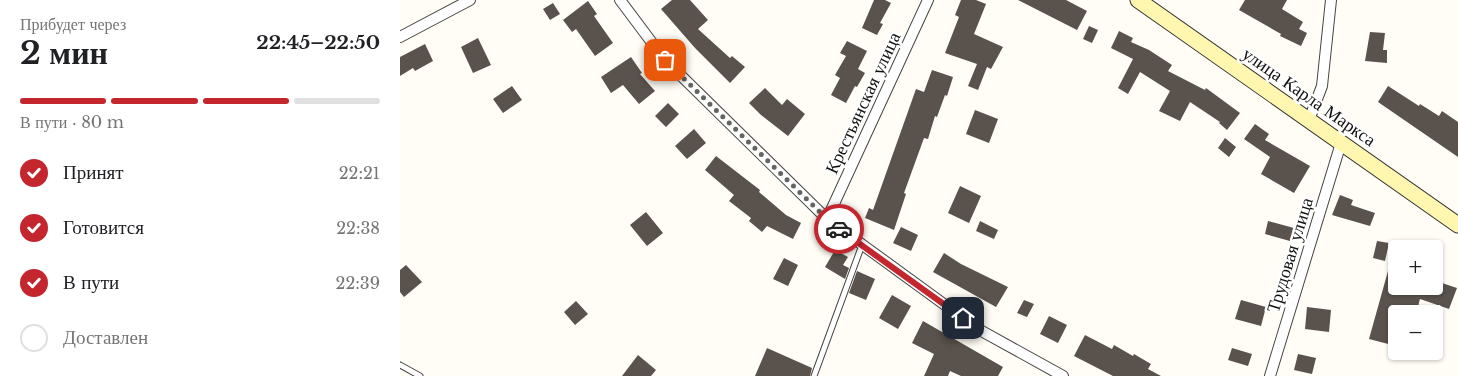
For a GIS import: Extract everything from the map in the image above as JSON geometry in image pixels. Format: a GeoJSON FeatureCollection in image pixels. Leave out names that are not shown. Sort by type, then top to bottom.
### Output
{"type":"FeatureCollection","features":[{"type":"Feature","properties":{"kind":"main road","name":"улица Карла Маркса"},"geometry":{"type":"LineString","coordinates":[[1138,0],[1458,225]]}},
{"type":"Feature","properties":{"kind":"street"},"geometry":{"type":"LineString","coordinates":[[400,38],[470,0]]}},
{"type":"Feature","properties":{"kind":"street"},"geometry":{"type":"LineString","coordinates":[[620,0],[665,60],[827,219],[978,329],[1063,376]]}},
{"type":"Feature","properties":{"kind":"street","name":"Крестьянская улица"},"geometry":{"type":"LineString","coordinates":[[827,219],[928,0]]}},
{"type":"Feature","properties":{"kind":"street"},"geometry":{"type":"LineString","coordinates":[[1309,120],[1322,86],[1331,0]]}},
{"type":"Feature","properties":{"kind":"street","name":"Трудовая улица"},"geometry":{"type":"LineString","coordinates":[[1270,376],[1341,143]]}},
{"type":"Feature","properties":{"kind":"lane"},"geometry":{"type":"LineString","coordinates":[[814,376],[862,245]]}},
{"type":"Feature","properties":{"kind":"lane"},"geometry":{"type":"LineString","coordinates":[[400,365],[420,376]]}},
{"type":"Feature","properties":{"kind":"building"},"geometry":{"type":"Polygon","coordinates":[[[672,0],[690,0],[708,20],[698,29],[730,58],[732,56],[745,67],[730,83],[695,48],[661,9],[672,0]]]}},
{"type":"Feature","properties":{"kind":"building"},"geometry":{"type":"Polygon","coordinates":[[[874,0],[885,0],[891,3],[880,23],[883,24],[877,35],[862,28],[874,0]]]}},
{"type":"Feature","properties":{"kind":"building"},"geometry":{"type":"Polygon","coordinates":[[[961,0],[976,0],[986,4],[974,34],[1003,47],[991,69],[987,67],[978,90],[968,86],[977,64],[945,53],[959,17],[955,15],[961,0]]]}},
{"type":"Feature","properties":{"kind":"building"},"geometry":{"type":"Polygon","coordinates":[[[1018,0],[1066,0],[1087,11],[1077,30],[1018,0]]]}},
{"type":"Feature","properties":{"kind":"building"},"geometry":{"type":"Polygon","coordinates":[[[1245,0],[1287,0],[1282,9],[1303,22],[1299,29],[1307,33],[1301,46],[1280,36],[1281,34],[1239,10],[1245,0]]]}},
{"type":"Feature","properties":{"kind":"building"},"geometry":{"type":"Polygon","coordinates":[[[588,1],[597,14],[594,16],[613,43],[595,56],[576,29],[572,32],[563,20],[588,1]]]}},
{"type":"Feature","properties":{"kind":"building"},"geometry":{"type":"Polygon","coordinates":[[[553,3],[560,14],[550,20],[543,9],[553,3]]]}},
{"type":"Feature","properties":{"kind":"building"},"geometry":{"type":"Polygon","coordinates":[[[1089,26],[1098,30],[1092,43],[1083,39],[1089,26]]]}},
{"type":"Feature","properties":{"kind":"building"},"geometry":{"type":"Polygon","coordinates":[[[1119,31],[1133,38],[1131,42],[1149,50],[1172,65],[1168,71],[1205,90],[1206,88],[1240,113],[1227,130],[1220,122],[1190,102],[1180,121],[1159,111],[1170,91],[1140,72],[1128,94],[1118,88],[1133,59],[1111,48],[1119,31]]]}},
{"type":"Feature","properties":{"kind":"building"},"geometry":{"type":"Polygon","coordinates":[[[1370,32],[1385,33],[1383,50],[1387,50],[1387,63],[1365,61],[1370,32]]]}},
{"type":"Feature","properties":{"kind":"building"},"geometry":{"type":"Polygon","coordinates":[[[478,38],[491,65],[473,73],[461,47],[478,38]]]}},
{"type":"Feature","properties":{"kind":"building"},"geometry":{"type":"Polygon","coordinates":[[[847,41],[867,51],[858,69],[865,73],[846,103],[831,95],[840,78],[835,75],[846,56],[840,53],[847,41]]]}},
{"type":"Feature","properties":{"kind":"building"},"geometry":{"type":"Polygon","coordinates":[[[425,44],[433,61],[415,71],[413,68],[400,76],[400,57],[425,44]]]}},
{"type":"Feature","properties":{"kind":"building"},"geometry":{"type":"Polygon","coordinates":[[[631,57],[642,73],[640,74],[655,91],[639,104],[623,85],[611,93],[601,77],[631,57]]]}},
{"type":"Feature","properties":{"kind":"building"},"geometry":{"type":"Polygon","coordinates":[[[932,70],[953,77],[947,96],[945,95],[937,117],[935,116],[928,139],[924,138],[904,193],[906,194],[894,230],[865,218],[869,208],[873,210],[916,89],[924,92],[932,70]]]}},
{"type":"Feature","properties":{"kind":"building"},"geometry":{"type":"Polygon","coordinates":[[[512,86],[522,100],[503,113],[493,99],[512,86]]]}},
{"type":"Feature","properties":{"kind":"building"},"geometry":{"type":"Polygon","coordinates":[[[1388,86],[1419,106],[1420,104],[1439,116],[1442,111],[1458,122],[1458,157],[1378,102],[1388,86]]]}},
{"type":"Feature","properties":{"kind":"building"},"geometry":{"type":"Polygon","coordinates":[[[765,88],[782,105],[787,99],[805,114],[788,136],[749,103],[765,88]]]}},
{"type":"Feature","properties":{"kind":"building"},"geometry":{"type":"Polygon","coordinates":[[[668,103],[679,114],[666,127],[655,116],[668,103]]]}},
{"type":"Feature","properties":{"kind":"building"},"geometry":{"type":"Polygon","coordinates":[[[975,110],[998,119],[989,143],[966,134],[975,110]]]}},
{"type":"Feature","properties":{"kind":"building"},"geometry":{"type":"Polygon","coordinates":[[[1255,124],[1269,134],[1265,140],[1310,166],[1294,193],[1261,174],[1270,157],[1244,139],[1255,124]]]}},
{"type":"Feature","properties":{"kind":"building"},"geometry":{"type":"Polygon","coordinates":[[[694,129],[706,143],[687,159],[675,146],[694,129]]]}},
{"type":"Feature","properties":{"kind":"building"},"geometry":{"type":"Polygon","coordinates":[[[1225,138],[1236,147],[1229,157],[1218,148],[1225,138]]]}},
{"type":"Feature","properties":{"kind":"building"},"geometry":{"type":"Polygon","coordinates":[[[716,156],[760,190],[759,192],[786,215],[801,223],[793,239],[767,226],[762,232],[749,221],[751,218],[729,201],[734,195],[705,170],[716,156]]]}},
{"type":"Feature","properties":{"kind":"building"},"geometry":{"type":"Polygon","coordinates":[[[960,186],[981,196],[969,223],[948,213],[960,186]]]}},
{"type":"Feature","properties":{"kind":"building"},"geometry":{"type":"Polygon","coordinates":[[[1340,195],[1353,200],[1351,205],[1375,213],[1370,226],[1332,215],[1340,195]]]}},
{"type":"Feature","properties":{"kind":"building"},"geometry":{"type":"Polygon","coordinates":[[[646,212],[663,233],[647,246],[630,225],[646,212]]]}},
{"type":"Feature","properties":{"kind":"building"},"geometry":{"type":"Polygon","coordinates":[[[980,221],[998,230],[994,239],[976,231],[980,221]]]}},
{"type":"Feature","properties":{"kind":"building"},"geometry":{"type":"Polygon","coordinates":[[[1268,221],[1294,228],[1290,241],[1265,234],[1268,221]]]}},
{"type":"Feature","properties":{"kind":"building"},"geometry":{"type":"Polygon","coordinates":[[[901,227],[918,235],[911,251],[893,243],[901,227]]]}},
{"type":"Feature","properties":{"kind":"building"},"geometry":{"type":"Polygon","coordinates":[[[1377,241],[1388,243],[1385,261],[1373,258],[1377,241]]]}},
{"type":"Feature","properties":{"kind":"building"},"geometry":{"type":"Polygon","coordinates":[[[835,250],[848,257],[843,265],[849,268],[845,279],[825,267],[835,250]]]}},
{"type":"Feature","properties":{"kind":"building"},"geometry":{"type":"Polygon","coordinates":[[[944,253],[961,264],[1008,287],[996,307],[933,272],[944,253]]]}},
{"type":"Feature","properties":{"kind":"building"},"geometry":{"type":"Polygon","coordinates":[[[784,258],[798,265],[788,286],[773,279],[784,258]]]}},
{"type":"Feature","properties":{"kind":"building"},"geometry":{"type":"Polygon","coordinates":[[[406,265],[422,282],[404,297],[400,292],[400,270],[406,265]]]}},
{"type":"Feature","properties":{"kind":"building"},"geometry":{"type":"Polygon","coordinates":[[[857,271],[875,279],[866,300],[849,293],[857,271]]]}},
{"type":"Feature","properties":{"kind":"building"},"geometry":{"type":"Polygon","coordinates":[[[1388,271],[1388,295],[1443,295],[1443,283],[1457,288],[1449,309],[1443,307],[1443,305],[1420,299],[1418,305],[1388,305],[1388,344],[1369,339],[1388,271]]]}},
{"type":"Feature","properties":{"kind":"building"},"geometry":{"type":"Polygon","coordinates":[[[892,295],[911,306],[898,329],[879,318],[892,295]]]}},
{"type":"Feature","properties":{"kind":"building"},"geometry":{"type":"Polygon","coordinates":[[[1024,300],[1034,304],[1027,317],[1017,313],[1024,300]]]}},
{"type":"Feature","properties":{"kind":"building"},"geometry":{"type":"Polygon","coordinates":[[[1241,300],[1266,307],[1261,326],[1235,319],[1241,300]]]}},
{"type":"Feature","properties":{"kind":"building"},"geometry":{"type":"Polygon","coordinates":[[[576,301],[588,314],[575,325],[564,312],[576,301]]]}},
{"type":"Feature","properties":{"kind":"building"},"geometry":{"type":"Polygon","coordinates":[[[1307,307],[1331,310],[1329,332],[1305,329],[1307,307]]]}},
{"type":"Feature","properties":{"kind":"building"},"geometry":{"type":"Polygon","coordinates":[[[1049,316],[1067,325],[1058,343],[1040,334],[1049,316]]]}},
{"type":"Feature","properties":{"kind":"building"},"geometry":{"type":"Polygon","coordinates":[[[923,321],[1003,367],[998,376],[961,376],[950,371],[948,376],[924,376],[934,354],[912,343],[923,321]]]}},
{"type":"Feature","properties":{"kind":"building"},"geometry":{"type":"Polygon","coordinates":[[[1085,335],[1112,349],[1114,345],[1133,356],[1134,354],[1151,364],[1148,369],[1161,376],[1113,376],[1074,356],[1085,335]]]}},
{"type":"Feature","properties":{"kind":"building"},"geometry":{"type":"Polygon","coordinates":[[[767,348],[812,368],[810,376],[755,376],[767,348]]]}},
{"type":"Feature","properties":{"kind":"building"},"geometry":{"type":"Polygon","coordinates":[[[1232,348],[1252,354],[1248,366],[1228,360],[1232,348]]]}},
{"type":"Feature","properties":{"kind":"building"},"geometry":{"type":"Polygon","coordinates":[[[1298,354],[1316,358],[1312,374],[1294,370],[1298,354]]]}},
{"type":"Feature","properties":{"kind":"building"},"geometry":{"type":"Polygon","coordinates":[[[638,355],[656,370],[651,376],[622,376],[638,355]]]}},
{"type":"Feature","properties":{"kind":"way so far"},"geometry":{"type":"LineString","coordinates":[[665,60],[839,229]]}},
{"type":"Feature","properties":{"kind":"route"},"geometry":{"type":"LineString","coordinates":[[839,229],[963,318]]}}]}
